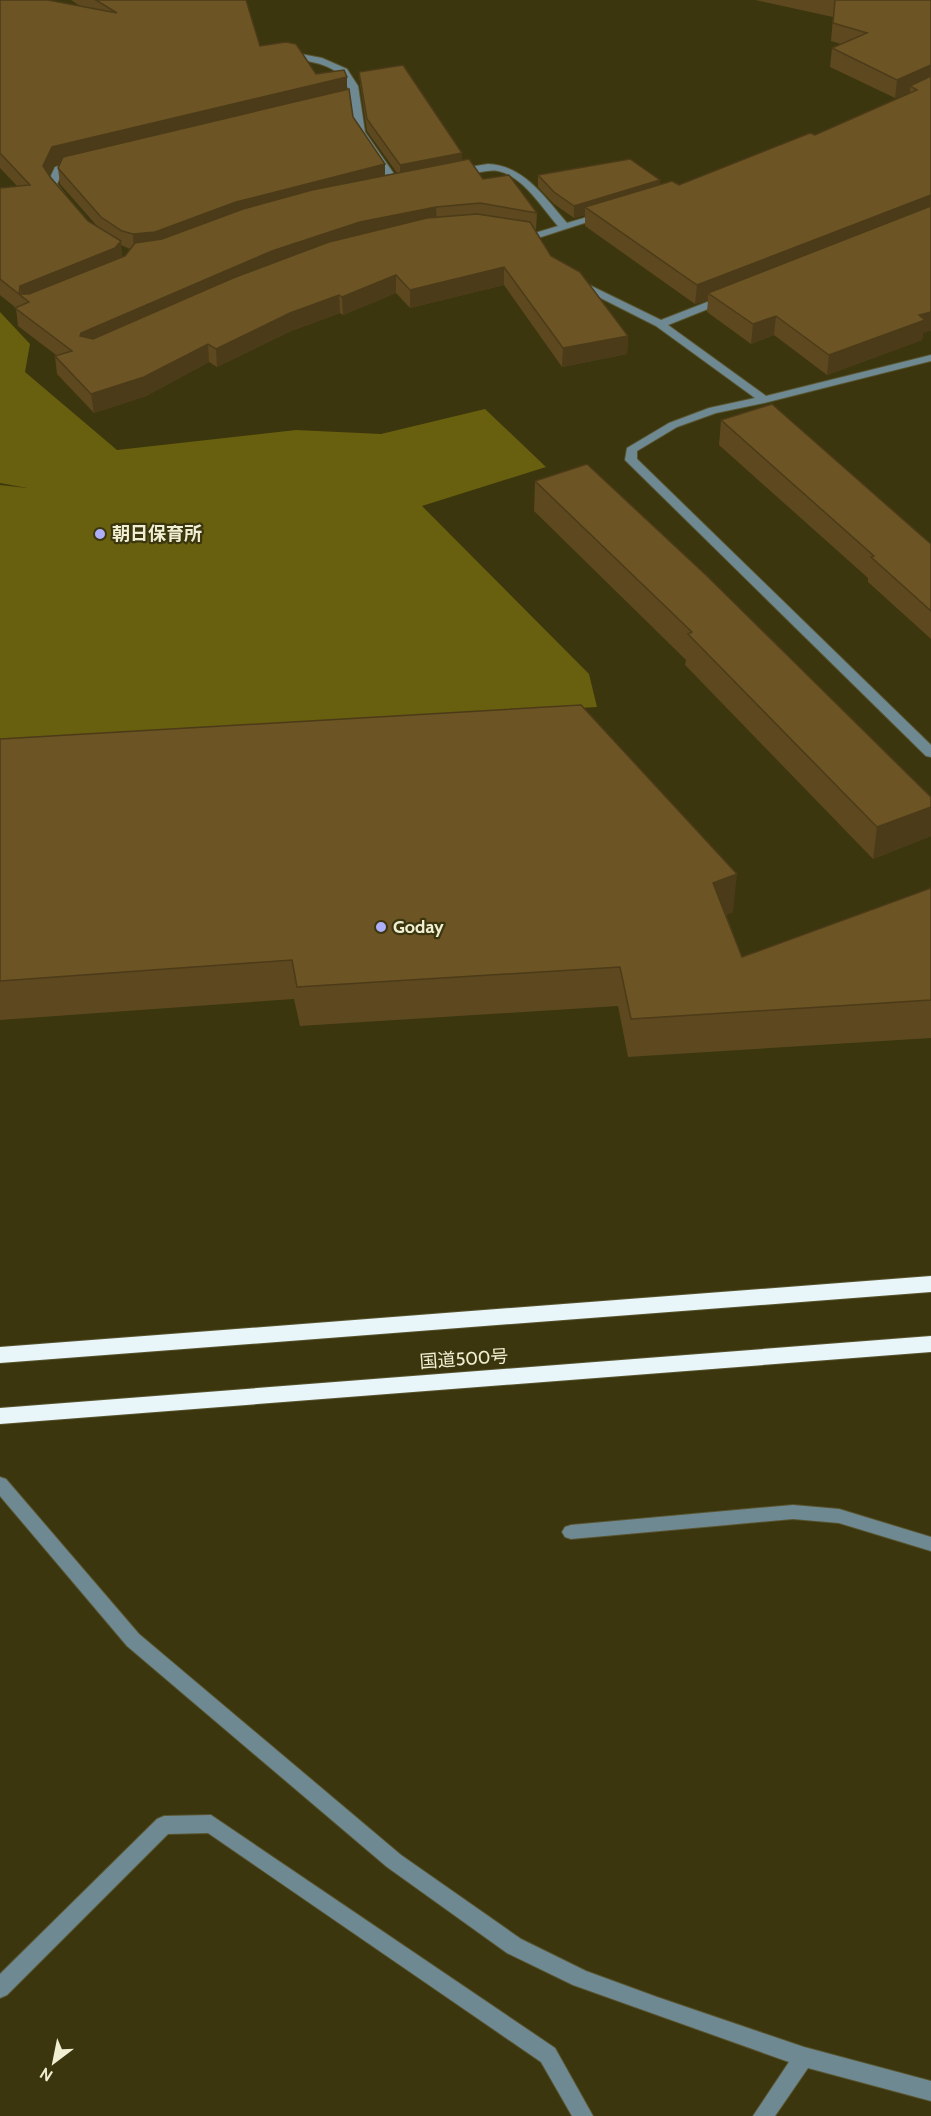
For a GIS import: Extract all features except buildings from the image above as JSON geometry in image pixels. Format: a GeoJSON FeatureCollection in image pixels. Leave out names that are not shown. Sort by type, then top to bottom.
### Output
{"type":"FeatureCollection","features":[{"type":"Feature","properties":{"kind":"highway"},"geometry":{"type":"LineString","coordinates":[[0,1355],[931,1284]]}},
{"type":"Feature","properties":{"kind":"highway","name":"国道500号"},"geometry":{"type":"LineString","coordinates":[[0,1416],[931,1344]]}},
{"type":"Feature","properties":{"kind":"street"},"geometry":{"type":"LineString","coordinates":[[275,52],[319,60],[344,71],[353,86],[360,132],[396,184]]}},
{"type":"Feature","properties":{"kind":"street"},"geometry":{"type":"LineString","coordinates":[[318,107],[356,98]]}},
{"type":"Feature","properties":{"kind":"street"},"geometry":{"type":"LineString","coordinates":[[70,208],[52,184],[59,169],[82,164]]}},
{"type":"Feature","properties":{"kind":"street"},"geometry":{"type":"LineString","coordinates":[[442,175],[488,167],[502,168],[519,177],[565,227]]}},
{"type":"Feature","properties":{"kind":"street"},"geometry":{"type":"LineString","coordinates":[[384,186],[408,182]]}},
{"type":"Feature","properties":{"kind":"street"},"geometry":{"type":"LineString","coordinates":[[502,230],[537,241],[565,227],[610,213]]}},
{"type":"Feature","properties":{"kind":"street"},"geometry":{"type":"LineString","coordinates":[[567,277],[660,324],[764,400]]}},
{"type":"Feature","properties":{"kind":"street"},"geometry":{"type":"LineString","coordinates":[[660,324],[736,294]]}},
{"type":"Feature","properties":{"kind":"street"},"geometry":{"type":"LineString","coordinates":[[931,358],[764,400],[713,410],[673,425],[631,450],[631,459],[931,753]]}},
{"type":"Feature","properties":{"kind":"street"},"geometry":{"type":"LineString","coordinates":[[0,1484],[134,1640],[207,1705],[394,1861],[514,1946],[580,1978],[804,2057],[931,2091]]}},
{"type":"Feature","properties":{"kind":"street"},"geometry":{"type":"LineString","coordinates":[[572,1532],[793,1512],[839,1516],[931,1544]]}},
{"type":"Feature","properties":{"kind":"street"},"geometry":{"type":"LineString","coordinates":[[0,1988],[164,1825],[211,1824],[548,2055],[583,2116]]}},
{"type":"Feature","properties":{"kind":"street"},"geometry":{"type":"LineString","coordinates":[[763,2116],[804,2057]]}},
{"type":"Feature","properties":{"kind":"shaded area"},"geometry":{"type":"Polygon","coordinates":[[[0,312],[30,344],[25,372],[117,450],[296,430],[381,434],[485,409],[546,467],[422,506],[589,674],[597,707],[0,741],[0,485],[27,488],[0,483],[0,312]]]}},
{"type":"Feature","properties":{"kind":"place","name":"朝日保育所"},"geometry":{"type":"Point","coordinates":[100,534]}},
{"type":"Feature","properties":{"kind":"place","name":"Goday"},"geometry":{"type":"Point","coordinates":[381,927]}}]}
